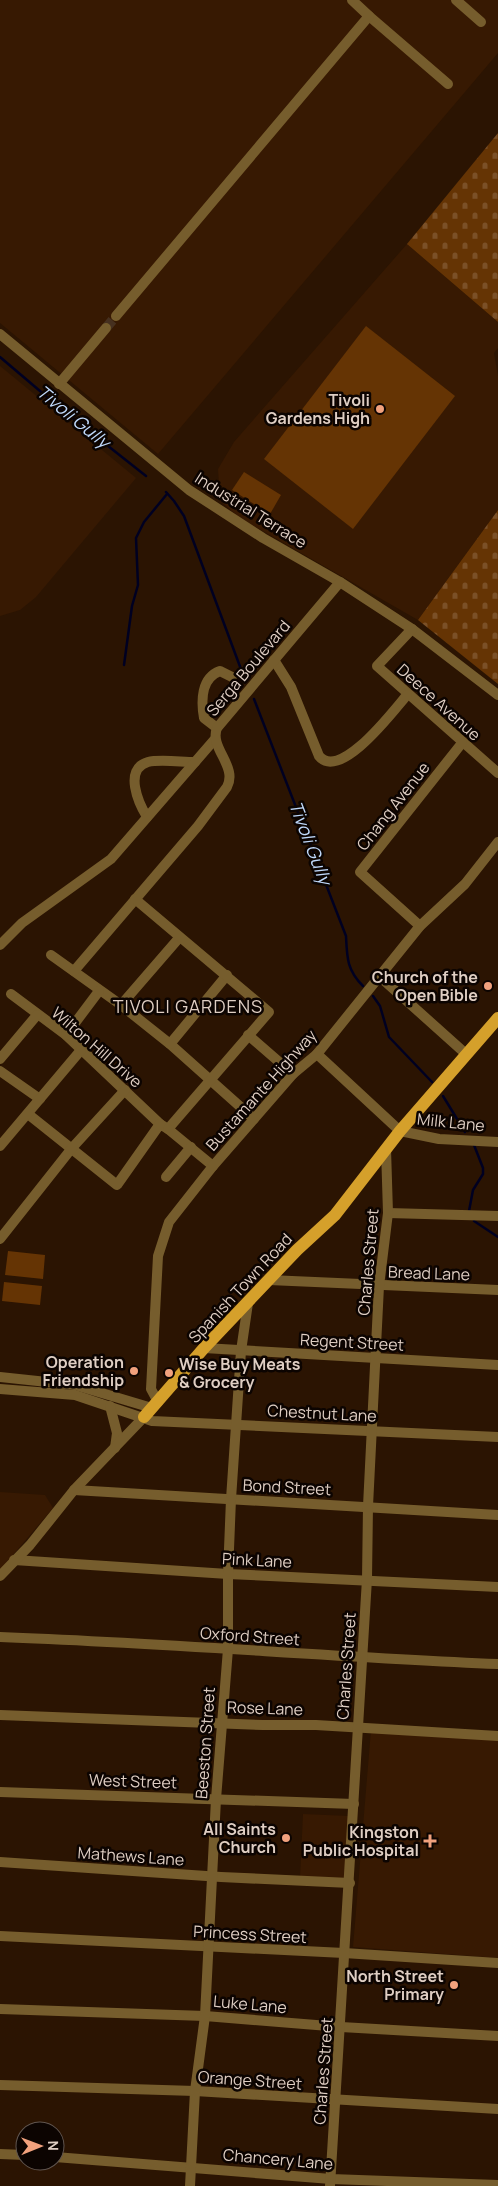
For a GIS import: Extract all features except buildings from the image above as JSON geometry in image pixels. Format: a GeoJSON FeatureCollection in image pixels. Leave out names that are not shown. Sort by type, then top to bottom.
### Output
{"type":"FeatureCollection","features":[{"type":"Feature","properties":{"kind":"main road","name":"Spanish Town Road"},"geometry":{"type":"LineString","coordinates":[[152,1409],[204,1348],[296,1250],[335,1215],[400,1131],[498,1018]]}},
{"type":"Feature","properties":{"kind":"street"},"geometry":{"type":"LineString","coordinates":[[352,0],[448,84]]}},
{"type":"Feature","properties":{"kind":"street"},"geometry":{"type":"LineString","coordinates":[[456,0],[481,22]]}},
{"type":"Feature","properties":{"kind":"street"},"geometry":{"type":"LineString","coordinates":[[116,316],[369,16]]}},
{"type":"Feature","properties":{"kind":"street"},"geometry":{"type":"LineString","coordinates":[[59,384],[106,328]]}},
{"type":"Feature","properties":{"kind":"street","name":"Industrial Terrace"},"geometry":{"type":"LineString","coordinates":[[0,334],[189,490],[263,538],[340,582],[412,629],[498,694]]}},
{"type":"Feature","properties":{"kind":"street","name":"Serga Boulevard"},"geometry":{"type":"LineString","coordinates":[[74,972],[134,899],[198,826],[230,782],[230,774],[216,739],[215,733],[217,728],[340,582]]}},
{"type":"Feature","properties":{"kind":"street","name":"Deece Avenue"},"geometry":{"type":"LineString","coordinates":[[412,629],[377,666],[407,695],[498,773]]}},
{"type":"Feature","properties":{"kind":"street"},"geometry":{"type":"LineString","coordinates":[[274,660],[291,687],[319,756],[324,762],[330,763],[344,759],[358,748],[407,695]]}},
{"type":"Feature","properties":{"kind":"street"},"geometry":{"type":"LineString","coordinates":[[217,728],[204,718],[202,707],[205,685],[213,674],[220,671],[232,677]]}},
{"type":"Feature","properties":{"kind":"street"},"geometry":{"type":"LineString","coordinates":[[0,945],[22,923],[111,859],[216,739]]}},
{"type":"Feature","properties":{"kind":"street","name":"Chang Avenue"},"geometry":{"type":"LineString","coordinates":[[420,926],[360,872],[462,743]]}},
{"type":"Feature","properties":{"kind":"street"},"geometry":{"type":"LineString","coordinates":[[147,817],[135,793],[134,780],[139,767],[147,762],[195,762]]}},
{"type":"Feature","properties":{"kind":"street","name":"Bustamante Highway"},"geometry":{"type":"LineString","coordinates":[[152,1409],[151,1389],[158,1256],[168,1222],[254,1119],[294,1074],[317,1054],[420,926],[465,884],[498,842]]}},
{"type":"Feature","properties":{"kind":"street"},"geometry":{"type":"LineString","coordinates":[[28,1114],[117,1185],[164,1127],[211,1081],[269,1012],[134,899]]}},
{"type":"Feature","properties":{"kind":"street"},"geometry":{"type":"LineString","coordinates":[[121,1005],[180,938]]}},
{"type":"Feature","properties":{"kind":"street"},"geometry":{"type":"LineString","coordinates":[[51,955],[121,1005],[170,1044],[254,1119]]}},
{"type":"Feature","properties":{"kind":"street"},"geometry":{"type":"LineString","coordinates":[[170,1044],[226,975]]}},
{"type":"Feature","properties":{"kind":"street"},"geometry":{"type":"LineString","coordinates":[[379,976],[466,1054]]}},
{"type":"Feature","properties":{"kind":"street"},"geometry":{"type":"LineString","coordinates":[[66,1035],[99,991]]}},
{"type":"Feature","properties":{"kind":"street","name":"Wilton Hill Drive"},"geometry":{"type":"LineString","coordinates":[[11,994],[66,1035],[164,1127],[213,1166]]}},
{"type":"Feature","properties":{"kind":"street"},"geometry":{"type":"LineString","coordinates":[[0,1059],[37,1015]]}},
{"type":"Feature","properties":{"kind":"street"},"geometry":{"type":"LineString","coordinates":[[248,1035],[294,1074]]}},
{"type":"Feature","properties":{"kind":"street"},"geometry":{"type":"LineString","coordinates":[[0,1146],[81,1050]]}},
{"type":"Feature","properties":{"kind":"street"},"geometry":{"type":"LineString","coordinates":[[317,1054],[400,1131]]}},
{"type":"Feature","properties":{"kind":"street"},"geometry":{"type":"LineString","coordinates":[[0,1071],[40,1099]]}},
{"type":"Feature","properties":{"kind":"street"},"geometry":{"type":"LineString","coordinates":[[0,1239],[72,1148],[125,1090]]}},
{"type":"Feature","properties":{"kind":"street","name":"Milk Lane"},"geometry":{"type":"LineString","coordinates":[[400,1131],[439,1139],[498,1142]]}},
{"type":"Feature","properties":{"kind":"street"},"geometry":{"type":"LineString","coordinates":[[166,1177],[190,1148]]}},
{"type":"Feature","properties":{"kind":"street","name":"Charles Street"},"geometry":{"type":"LineString","coordinates":[[330,2182],[350,1884],[357,1727],[363,1658],[368,1506],[377,1358],[379,1286],[388,1213],[386,1149]]}},
{"type":"Feature","properties":{"kind":"street"},"geometry":{"type":"LineString","coordinates":[[388,1213],[498,1216]]}},
{"type":"Feature","properties":{"kind":"street","name":"Bread Lane"},"geometry":{"type":"LineString","coordinates":[[269,1280],[498,1290]]}},
{"type":"Feature","properties":{"kind":"street","name":"Beeston Street"},"geometry":{"type":"LineString","coordinates":[[190,2186],[195,2091],[205,2016],[216,1799],[228,1650],[228,1574],[231,1499],[241,1351],[248,1303]]}},
{"type":"Feature","properties":{"kind":"street","name":"Regent Street"},"geometry":{"type":"LineString","coordinates":[[204,1348],[498,1365]]}},
{"type":"Feature","properties":{"kind":"street"},"geometry":{"type":"LineString","coordinates":[[0,1378],[74,1385],[152,1409]]}},
{"type":"Feature","properties":{"kind":"street"},"geometry":{"type":"LineString","coordinates":[[0,1389],[75,1396],[110,1406],[152,1409]]}},
{"type":"Feature","properties":{"kind":"street"},"geometry":{"type":"LineString","coordinates":[[110,1406],[117,1433],[115,1448]]}},
{"type":"Feature","properties":{"kind":"street","name":"Chestnut Lane"},"geometry":{"type":"LineString","coordinates":[[152,1409],[152,1420],[498,1437]]}},
{"type":"Feature","properties":{"kind":"street","name":"Spanish Town Road"},"geometry":{"type":"LineString","coordinates":[[0,1576],[30,1545],[74,1490],[152,1409]]}},
{"type":"Feature","properties":{"kind":"street","name":"Bond Street"},"geometry":{"type":"LineString","coordinates":[[74,1490],[498,1515]]}},
{"type":"Feature","properties":{"kind":"street","name":"Pink Lane"},"geometry":{"type":"LineString","coordinates":[[14,1560],[228,1574],[367,1579],[498,1587]]}},
{"type":"Feature","properties":{"kind":"street","name":"Oxford Street"},"geometry":{"type":"LineString","coordinates":[[0,1637],[105,1641],[363,1658],[498,1664]]}},
{"type":"Feature","properties":{"kind":"street","name":"Rose Lane"},"geometry":{"type":"LineString","coordinates":[[0,1715],[357,1727],[498,1736]]}},
{"type":"Feature","properties":{"kind":"street","name":"West Street"},"geometry":{"type":"LineString","coordinates":[[0,1792],[354,1804]]}},
{"type":"Feature","properties":{"kind":"street","name":"Mathews Lane"},"geometry":{"type":"LineString","coordinates":[[0,1862],[212,1877],[350,1884]]}},
{"type":"Feature","properties":{"kind":"street","name":"Princess Street"},"geometry":{"type":"LineString","coordinates":[[0,1936],[344,1953],[498,1964]]}},
{"type":"Feature","properties":{"kind":"street","name":"Luke Lane"},"geometry":{"type":"LineString","coordinates":[[0,2009],[205,2016],[341,2027],[498,2036]]}},
{"type":"Feature","properties":{"kind":"street","name":"Orange Street"},"geometry":{"type":"LineString","coordinates":[[0,2085],[195,2091],[335,2101],[498,2109]]}},
{"type":"Feature","properties":{"kind":"street"},"geometry":{"type":"LineString","coordinates":[[0,2154],[15,2155]]}},
{"type":"Feature","properties":{"kind":"street","name":"Chancery Lane"},"geometry":{"type":"LineString","coordinates":[[65,2158],[192,2167],[330,2182],[498,2185]]}},
{"type":"Feature","properties":{"kind":"shaded area"},"geometry":{"type":"Polygon","coordinates":[[[0,0],[498,0],[498,53],[158,454],[0,323],[0,0]]]}},
{"type":"Feature","properties":{"kind":"shaded area","name":"Tivoli Gardens High"},"geometry":{"type":"Polygon","coordinates":[[[407,244],[498,322],[498,348],[494,353],[498,376],[498,510],[418,620],[240,518],[220,501],[218,469],[234,442],[407,244]]]}},
{"type":"Feature","properties":{"kind":"shaded area"},"geometry":{"type":"Polygon","coordinates":[[[0,366],[136,478],[36,597],[20,610],[0,616],[0,366]]]}},
{"type":"Feature","properties":{"kind":"shaded area"},"geometry":{"type":"Polygon","coordinates":[[[0,1492],[45,1495],[53,1508],[0,1570],[0,1492]]]}},
{"type":"Feature","properties":{"kind":"shaded area","name":"Kingston Public Hospital"},"geometry":{"type":"Polygon","coordinates":[[[371,1730],[498,1735],[498,1958],[353,1947],[371,1730]]]}},
{"type":"Feature","properties":{"kind":"shaded area"},"geometry":{"type":"Polygon","coordinates":[[[303,1814],[349,1816],[346,1880],[300,1878],[303,1814]]]}},
{"type":"Feature","properties":{"kind":"green space"},"geometry":{"type":"Polygon","coordinates":[[[498,133],[498,322],[407,244],[498,133]]]}},
{"type":"Feature","properties":{"kind":"green space"},"geometry":{"type":"Polygon","coordinates":[[[366,326],[455,396],[353,529],[264,459],[366,326]]]}},
{"type":"Feature","properties":{"kind":"green space"},"geometry":{"type":"Polygon","coordinates":[[[244,472],[281,495],[270,514],[232,490],[244,472]]]}},
{"type":"Feature","properties":{"kind":"green space"},"geometry":{"type":"Polygon","coordinates":[[[498,510],[498,684],[418,620],[498,510]]]}},
{"type":"Feature","properties":{"kind":"green space"},"geometry":{"type":"Polygon","coordinates":[[[8,1251],[45,1255],[43,1279],[5,1275],[8,1251]]]}},
{"type":"Feature","properties":{"kind":"green space"},"geometry":{"type":"Polygon","coordinates":[[[4,1282],[42,1286],[40,1305],[2,1301],[4,1282]]]}},
{"type":"Feature","properties":{"kind":"waterway","name":"Tivoli Gully"},"geometry":{"type":"LineString","coordinates":[[0,357],[60,408],[146,476]]}},
{"type":"Feature","properties":{"kind":"waterway","name":"Tivoli Gully"},"geometry":{"type":"LineString","coordinates":[[166,492],[184,516],[245,680]]}},
{"type":"Feature","properties":{"kind":"waterway"},"geometry":{"type":"LineString","coordinates":[[124,665],[132,606],[138,585],[136,538],[144,522],[167,494]]}},
{"type":"Feature","properties":{"kind":"waterway","name":"Tivoli Gully"},"geometry":{"type":"LineString","coordinates":[[254,699],[346,936],[351,969],[363,986]]}},
{"type":"Feature","properties":{"kind":"waterway","name":"Tivoli Gully"},"geometry":{"type":"LineString","coordinates":[[373,996],[380,1006],[389,1037],[432,1082]]}},
{"type":"Feature","properties":{"kind":"waterway","name":"Tivoli Gully"},"geometry":{"type":"LineString","coordinates":[[443,1096],[465,1132]]}},
{"type":"Feature","properties":{"kind":"waterway","name":"Tivoli Gully"},"geometry":{"type":"LineString","coordinates":[[469,1211],[473,1190],[483,1174],[483,1168],[474,1145]]}},
{"type":"Feature","properties":{"kind":"waterway","name":"Tivoli Gully"},"geometry":{"type":"LineString","coordinates":[[474,1221],[498,1237]]}},
{"type":"Feature","properties":{"kind":"tunnel"},"geometry":{"type":"LineString","coordinates":[[106,328],[116,316]]}},
{"type":"Feature","properties":{"kind":"place","name":"Tivoli Gardens High"},"geometry":{"type":"Point","coordinates":[380,409]}},
{"type":"Feature","properties":{"kind":"place","name":"Church of the Open Bible"},"geometry":{"type":"Point","coordinates":[488,986]}},
{"type":"Feature","properties":{"kind":"place","name":"Operation Friendship"},"geometry":{"type":"Point","coordinates":[134,1371]}},
{"type":"Feature","properties":{"kind":"place","name":"Wise Buy Meats & Grocery"},"geometry":{"type":"Point","coordinates":[169,1373]}},
{"type":"Feature","properties":{"kind":"place","name":"All Saints Church"},"geometry":{"type":"Point","coordinates":[286,1838]}},
{"type":"Feature","properties":{"kind":"place","name":"Kingston Public Hospital"},"geometry":{"type":"Point","coordinates":[430,1841]}},
{"type":"Feature","properties":{"kind":"place","name":"North Street Primary"},"geometry":{"type":"Point","coordinates":[454,1985]}},
{"type":"Feature","properties":{"kind":"district","name":"TIVOLI GARDENS"},"geometry":{"type":"Point","coordinates":[188,1007]}}]}
